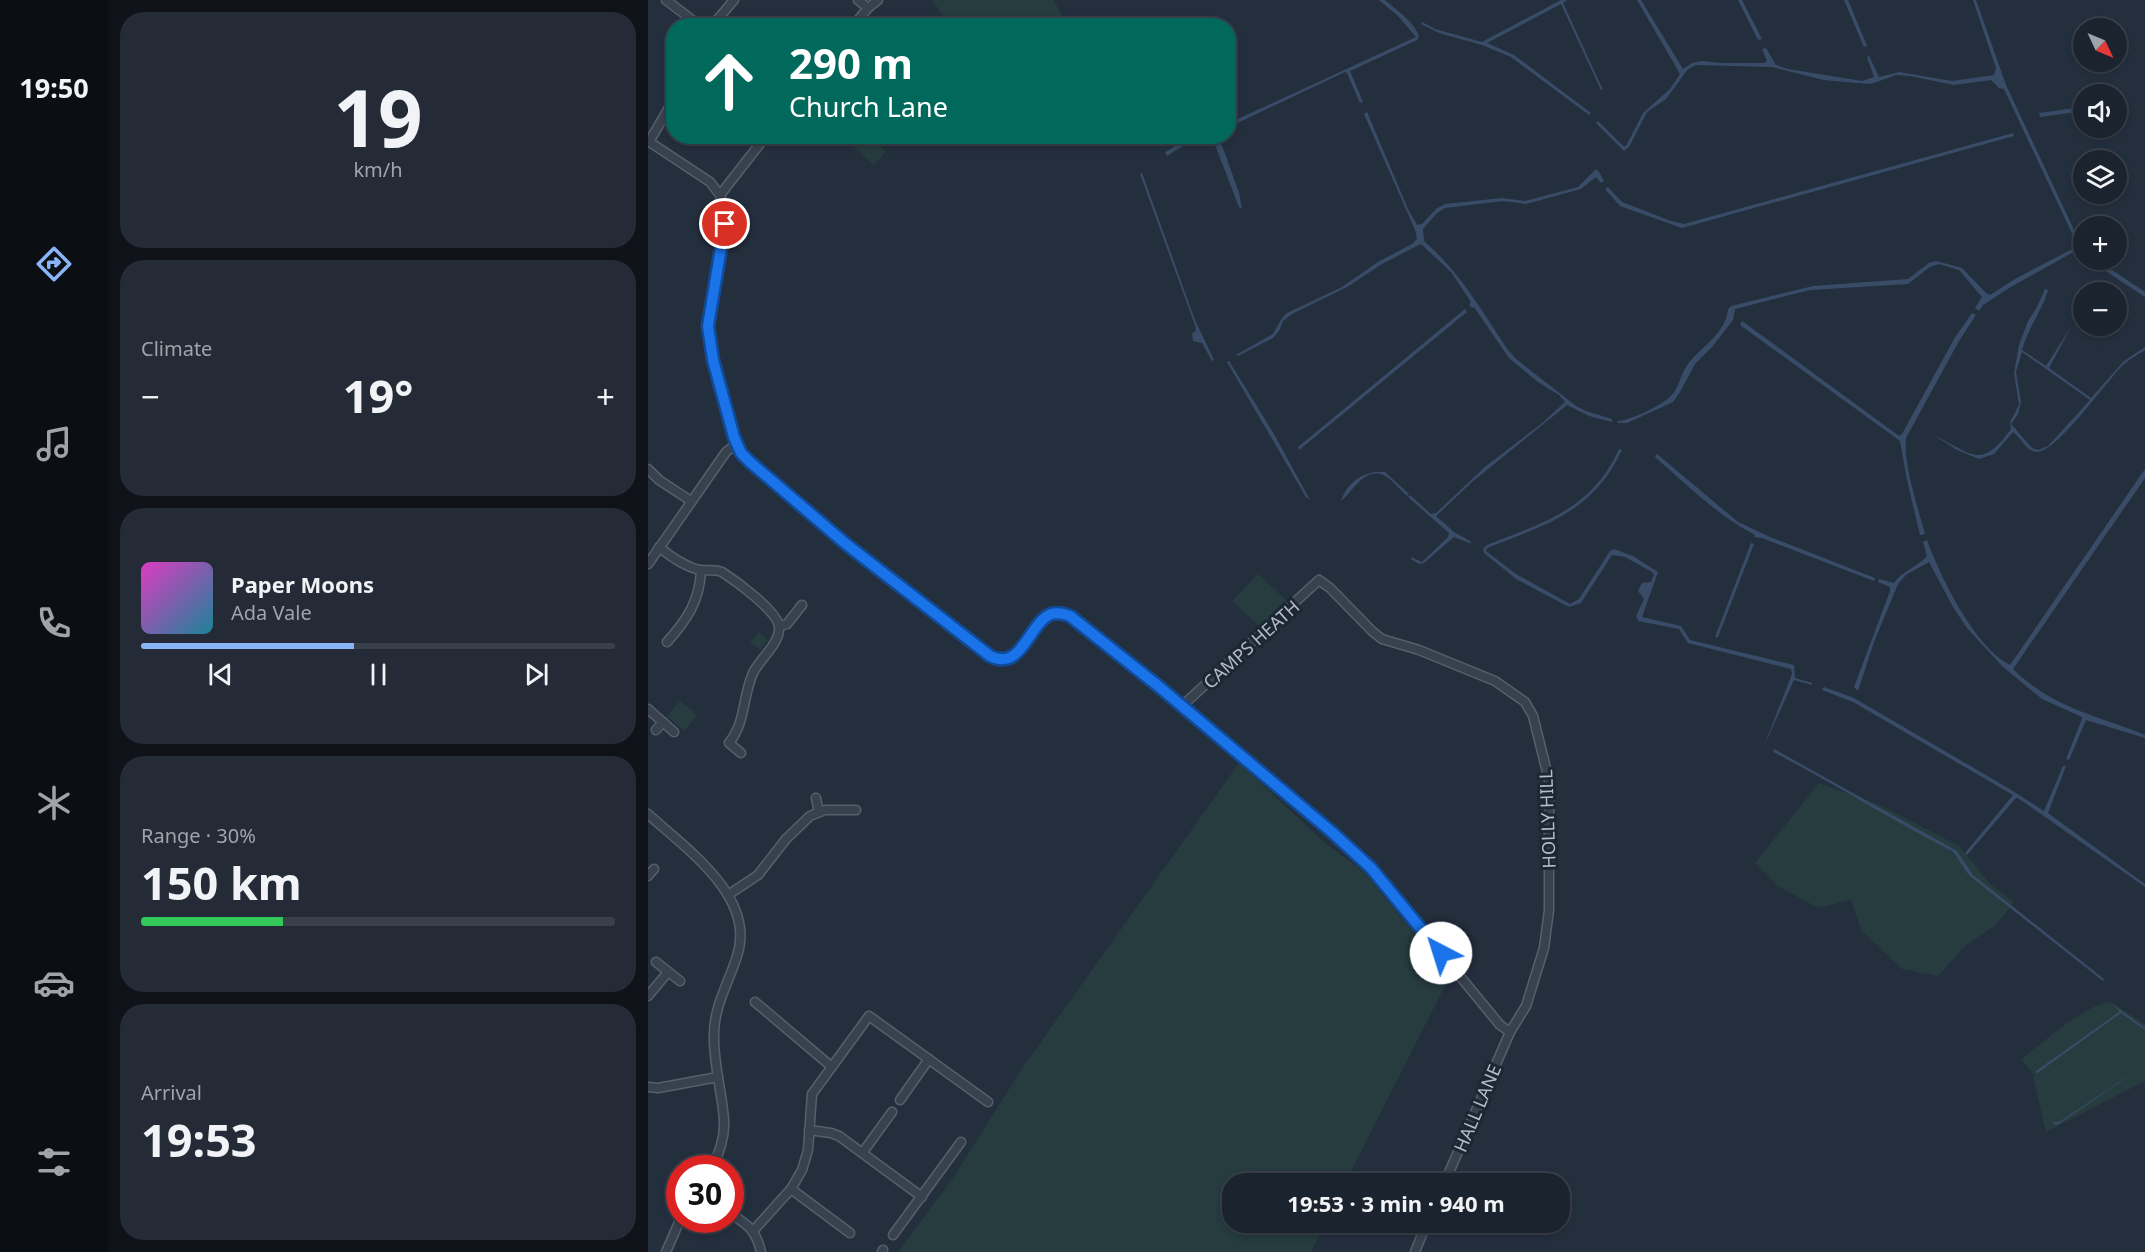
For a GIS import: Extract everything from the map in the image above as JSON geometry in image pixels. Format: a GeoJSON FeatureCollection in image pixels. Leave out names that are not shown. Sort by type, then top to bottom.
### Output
{"type":"FeatureCollection","features":[{"type":"Feature","properties":{"kind":"street"},"geometry":{"type":"LineString","coordinates":[[666,0],[690,18]]}},
{"type":"Feature","properties":{"kind":"street"},"geometry":{"type":"LineString","coordinates":[[719,18],[734,0]]}},
{"type":"Feature","properties":{"kind":"street"},"geometry":{"type":"LineString","coordinates":[[858,0],[868,8]]}},
{"type":"Feature","properties":{"kind":"street"},"geometry":{"type":"LineString","coordinates":[[860,18],[878,0]]}},
{"type":"Feature","properties":{"kind":"street"},"geometry":{"type":"LineString","coordinates":[[666,112],[648,141],[710,182],[720,195],[726,212],[708,326],[713,360],[736,444],[750,462],[846,544],[998,660],[1007,660],[1014,656],[1045,619],[1052,614],[1060,613],[1070,616],[1182,706],[1333,833],[1371,868],[1500,1025],[1510,1032]]}},
{"type":"Feature","properties":{"kind":"street"},"geometry":{"type":"LineString","coordinates":[[720,195],[760,144]]}},
{"type":"Feature","properties":{"kind":"street"},"geometry":{"type":"LineString","coordinates":[[648,564],[726,452],[736,444]]}},
{"type":"Feature","properties":{"kind":"street"},"geometry":{"type":"LineString","coordinates":[[648,469],[658,480],[691,501]]}},
{"type":"Feature","properties":{"kind":"street"},"geometry":{"type":"LineString","coordinates":[[659,547],[674,559],[701,570],[720,571],[776,617],[779,626],[777,639],[762,657],[753,674],[740,726],[729,743],[741,753]]}},
{"type":"Feature","properties":{"kind":"street"},"geometry":{"type":"LineString","coordinates":[[667,642],[681,627],[693,608],[701,587],[701,570]]}},
{"type":"Feature","properties":{"kind":"street","name":"CAMPS HEATH"},"geometry":{"type":"LineString","coordinates":[[1182,706],[1319,580]]}},
{"type":"Feature","properties":{"kind":"street","name":"HOLLY HILL"},"geometry":{"type":"LineString","coordinates":[[1319,580],[1382,639],[1419,650],[1495,681],[1525,702],[1533,716],[1549,780],[1549,910],[1544,948],[1526,1006],[1510,1032]]}},
{"type":"Feature","properties":{"kind":"street"},"geometry":{"type":"LineString","coordinates":[[779,626],[787,624],[802,605]]}},
{"type":"Feature","properties":{"kind":"street"},"geometry":{"type":"LineString","coordinates":[[648,709],[674,732]]}},
{"type":"Feature","properties":{"kind":"street"},"geometry":{"type":"LineString","coordinates":[[656,730],[663,722]]}},
{"type":"Feature","properties":{"kind":"street"},"geometry":{"type":"LineString","coordinates":[[816,798],[819,812]]}},
{"type":"Feature","properties":{"kind":"street"},"geometry":{"type":"LineString","coordinates":[[728,895],[758,875],[802,822],[819,812],[856,810]]}},
{"type":"Feature","properties":{"kind":"street"},"geometry":{"type":"LineString","coordinates":[[648,814],[710,871],[728,895],[738,914],[741,933],[737,956],[722,994],[714,1034],[724,1121],[718,1155]]}},
{"type":"Feature","properties":{"kind":"street"},"geometry":{"type":"LineString","coordinates":[[656,962],[680,981]]}},
{"type":"Feature","properties":{"kind":"street"},"geometry":{"type":"LineString","coordinates":[[648,996],[668,972]]}},
{"type":"Feature","properties":{"kind":"street"},"geometry":{"type":"LineString","coordinates":[[755,1002],[790,1037],[832,1067]]}},
{"type":"Feature","properties":{"kind":"street"},"geometry":{"type":"LineString","coordinates":[[753,1231],[791,1189],[802,1170],[808,1150],[812,1094],[869,1016],[988,1102]]}},
{"type":"Feature","properties":{"kind":"street","name":"HALL LANE"},"geometry":{"type":"LineString","coordinates":[[1449,1173],[1510,1032]]}},
{"type":"Feature","properties":{"kind":"street"},"geometry":{"type":"LineString","coordinates":[[900,1100],[929,1059]]}},
{"type":"Feature","properties":{"kind":"street"},"geometry":{"type":"LineString","coordinates":[[648,1086],[658,1088],[718,1077]]}},
{"type":"Feature","properties":{"kind":"street"},"geometry":{"type":"LineString","coordinates":[[863,1152],[892,1112]]}},
{"type":"Feature","properties":{"kind":"street"},"geometry":{"type":"LineString","coordinates":[[809,1130],[831,1132],[863,1152],[922,1197]]}},
{"type":"Feature","properties":{"kind":"street"},"geometry":{"type":"LineString","coordinates":[[893,1235],[961,1142]]}},
{"type":"Feature","properties":{"kind":"street"},"geometry":{"type":"LineString","coordinates":[[791,1189],[834,1216],[850,1233]]}},
{"type":"Feature","properties":{"kind":"street"},"geometry":{"type":"LineString","coordinates":[[744,1224],[758,1239],[761,1252]]}},
{"type":"Feature","properties":{"kind":"street"},"geometry":{"type":"LineString","coordinates":[[666,1252],[674,1233]]}},
{"type":"Feature","properties":{"kind":"street"},"geometry":{"type":"LineString","coordinates":[[1414,1252],[1422,1233]]}},
{"type":"Feature","properties":{"kind":"green space"},"geometry":{"type":"Polygon","coordinates":[[[932,0],[1054,0],[1063,18],[945,18],[932,0]]]}},
{"type":"Feature","properties":{"kind":"green space"},"geometry":{"type":"Polygon","coordinates":[[[851,144],[878,144],[886,151],[874,165],[851,144]]]}},
{"type":"Feature","properties":{"kind":"green space"},"geometry":{"type":"Polygon","coordinates":[[[1258,574],[1286,600],[1260,627],[1232,601],[1258,574]]]}},
{"type":"Feature","properties":{"kind":"green space"},"geometry":{"type":"Polygon","coordinates":[[[758,633],[768,640],[760,650],[750,642],[758,633]]]}},
{"type":"Feature","properties":{"kind":"green space"},"geometry":{"type":"Polygon","coordinates":[[[680,701],[697,715],[684,731],[667,716],[680,701]]]}},
{"type":"Feature","properties":{"kind":"green space"},"geometry":{"type":"Polygon","coordinates":[[[1239,763],[1324,842],[1364,872],[1436,960],[1448,980],[1350,1173],[1222,1173],[1222,1233],[1320,1233],[1311,1252],[898,1252],[955,1175],[1021,1070],[1239,763]]]}},
{"type":"Feature","properties":{"kind":"green space"},"geometry":{"type":"Polygon","coordinates":[[[1819,783],[1882,806],[1959,846],[1991,885],[2014,902],[1996,925],[1965,946],[1938,976],[1902,969],[1861,930],[1851,900],[1818,908],[1778,886],[1755,863],[1819,783]]]}},
{"type":"Feature","properties":{"kind":"green space"},"geometry":{"type":"Polygon","coordinates":[[[2110,1002],[2145,1024],[2145,1081],[2046,1132],[2032,1072],[2021,1059],[2076,1017],[2110,1002]]]}},
{"type":"Feature","properties":{"kind":"water"},"geometry":{"type":"Polygon","coordinates":[[[1379,0],[1385,0],[1405,17],[1414,26],[1419,37],[1417,40],[1350,71],[1363,102],[1360,103],[1345,72],[1236,124],[1236,120],[1416,37],[1398,16],[1379,0]]]}},
{"type":"Feature","properties":{"kind":"water"},"geometry":{"type":"Polygon","coordinates":[[[1561,0],[1567,0],[1563,3],[1603,90],[1561,4],[1487,43],[1514,55],[1591,113],[1589,115],[1511,57],[1482,45],[1439,33],[1421,24],[1422,22],[1435,29],[1482,42],[1561,0]]]}},
{"type":"Feature","properties":{"kind":"water"},"geometry":{"type":"Polygon","coordinates":[[[1637,0],[1641,0],[1683,69],[1692,63],[1702,61],[1765,63],[1767,61],[1762,49],[1766,48],[1776,65],[1788,69],[1862,81],[1874,77],[1867,57],[1869,56],[1879,77],[1899,72],[1952,81],[1994,75],[1996,68],[1973,0],[1976,0],[2006,85],[2073,228],[2073,235],[2004,89],[1999,88],[1991,80],[1954,85],[1896,75],[1871,84],[1824,80],[1772,67],[1696,65],[1688,69],[1666,99],[1647,112],[1629,147],[1624,151],[1596,123],[1598,121],[1623,146],[1626,146],[1643,113],[1670,89],[1680,74],[1637,0]]]}},
{"type":"Feature","properties":{"kind":"water"},"geometry":{"type":"Polygon","coordinates":[[[1738,0],[1742,0],[1762,39],[1758,40],[1738,0]]]}},
{"type":"Feature","properties":{"kind":"water"},"geometry":{"type":"Polygon","coordinates":[[[1844,0],[1848,0],[1867,46],[1864,47],[1844,0]]]}},
{"type":"Feature","properties":{"kind":"water"},"geometry":{"type":"Polygon","coordinates":[[[2073,108],[2073,112],[2040,117],[2039,113],[2073,108]]]}},
{"type":"Feature","properties":{"kind":"water"},"geometry":{"type":"Polygon","coordinates":[[[1367,112],[1417,225],[1422,224],[1436,209],[1445,204],[1502,198],[1525,201],[1578,187],[1596,169],[1604,181],[1601,183],[1596,177],[1581,189],[1526,204],[1503,201],[1445,208],[1437,213],[1423,229],[1424,241],[1459,278],[1516,359],[1576,406],[1612,419],[1612,422],[1589,416],[1567,405],[1472,482],[1436,516],[1454,532],[1472,542],[1454,537],[1424,563],[1419,564],[1411,557],[1422,562],[1448,537],[1449,533],[1408,497],[1410,495],[1431,514],[1436,513],[1486,466],[1541,424],[1565,402],[1509,358],[1474,307],[1469,305],[1471,302],[1451,272],[1421,244],[1382,264],[1347,287],[1292,314],[1283,321],[1273,338],[1236,355],[1273,334],[1287,313],[1342,287],[1417,239],[1364,114],[1367,112]]]}},
{"type":"Feature","properties":{"kind":"water"},"geometry":{"type":"Polygon","coordinates":[[[2013,133],[2014,136],[1682,228],[1620,206],[1605,189],[1608,187],[1622,202],[1684,224],[2013,133]]]}},
{"type":"Feature","properties":{"kind":"water"},"geometry":{"type":"Polygon","coordinates":[[[1179,144],[1186,144],[1167,156],[1165,152],[1179,144]]]}},
{"type":"Feature","properties":{"kind":"water"},"geometry":{"type":"Polygon","coordinates":[[[1215,144],[1222,144],[1239,193],[1242,209],[1239,207],[1215,144]]]}},
{"type":"Feature","properties":{"kind":"water"},"geometry":{"type":"Polygon","coordinates":[[[1142,173],[1195,320],[1214,360],[1212,361],[1202,343],[1193,341],[1192,333],[1196,328],[1140,174],[1142,173]]]}},
{"type":"Feature","properties":{"kind":"water"},"geometry":{"type":"Polygon","coordinates":[[[2073,249],[2073,252],[2009,288],[1983,305],[1979,311],[1975,308],[1982,297],[1959,270],[1939,264],[1930,267],[1908,284],[1810,290],[1735,309],[1733,320],[1695,364],[1673,402],[1627,423],[1617,421],[1653,408],[1671,396],[1691,360],[1717,334],[1731,306],[1813,286],[1908,279],[1929,263],[1936,261],[1962,268],[1990,295],[2073,249]]]}},
{"type":"Feature","properties":{"kind":"water"},"geometry":{"type":"Polygon","coordinates":[[[2104,270],[2112,270],[2145,292],[2145,297],[2127,285],[2127,282],[2122,282],[2104,270]]]}},
{"type":"Feature","properties":{"kind":"water"},"geometry":{"type":"Polygon","coordinates":[[[2045,289],[2048,290],[2022,350],[2046,366],[2071,327],[2049,368],[2091,398],[2124,361],[2145,347],[2145,350],[2122,366],[2081,415],[2046,449],[2033,451],[2013,432],[1994,454],[1979,459],[1957,450],[1934,435],[1976,455],[1992,450],[2001,442],[2011,429],[2010,422],[2019,405],[2014,373],[2019,345],[2028,321],[2045,289]],[[2022,352],[2016,372],[2021,402],[2018,414],[2011,424],[2032,448],[2038,450],[2048,446],[2090,400],[2022,352]]]}},
{"type":"Feature","properties":{"kind":"water"},"geometry":{"type":"Polygon","coordinates":[[[1465,309],[1467,312],[1299,450],[1298,447],[1465,309]]]}},
{"type":"Feature","properties":{"kind":"water"},"geometry":{"type":"Polygon","coordinates":[[[1972,313],[1976,315],[1959,341],[1906,438],[1909,473],[1925,534],[1920,535],[1900,441],[1740,325],[1742,321],[1899,436],[1954,339],[1972,313]]]}},
{"type":"Feature","properties":{"kind":"water"},"geometry":{"type":"Polygon","coordinates":[[[1229,361],[1274,434],[1310,500],[1306,497],[1227,362],[1229,361]]]}},
{"type":"Feature","properties":{"kind":"water"},"geometry":{"type":"Polygon","coordinates":[[[1619,449],[1622,450],[1610,471],[1597,489],[1582,502],[1566,514],[1487,548],[1486,551],[1516,574],[1570,604],[1579,599],[1610,551],[1614,549],[1633,556],[1658,572],[1642,617],[1681,626],[1690,640],[1794,665],[1795,678],[1812,683],[1812,685],[1794,680],[1764,746],[1792,674],[1791,669],[1688,643],[1679,629],[1638,621],[1636,616],[1644,599],[1638,591],[1642,583],[1651,582],[1654,575],[1652,572],[1625,557],[1612,555],[1581,603],[1569,607],[1516,579],[1484,553],[1483,549],[1487,545],[1546,521],[1580,500],[1608,469],[1619,449]]]}},
{"type":"Feature","properties":{"kind":"water"},"geometry":{"type":"Polygon","coordinates":[[[1657,454],[1738,522],[1875,578],[1874,581],[1762,538],[1754,537],[1755,535],[1728,519],[1691,489],[1655,457],[1657,454]]]}},
{"type":"Feature","properties":{"kind":"water"},"geometry":{"type":"Polygon","coordinates":[[[2145,469],[2145,478],[2013,669],[2028,682],[2059,702],[2145,735],[2145,738],[2086,720],[2069,760],[2066,759],[2082,717],[2042,699],[2002,666],[1967,628],[1929,562],[1907,574],[1898,584],[1874,642],[1858,691],[1854,687],[1890,591],[1890,587],[1878,582],[1879,579],[1894,583],[1923,560],[1927,556],[1923,542],[1927,540],[1960,610],[1984,643],[2010,665],[2145,469]]]}},
{"type":"Feature","properties":{"kind":"water"},"geometry":{"type":"Polygon","coordinates":[[[1374,472],[1385,472],[1409,494],[1407,496],[1390,479],[1378,473],[1365,477],[1341,501],[1353,482],[1374,472]]]}},
{"type":"Feature","properties":{"kind":"water"},"geometry":{"type":"Polygon","coordinates":[[[1751,543],[1754,544],[1718,637],[1715,637],[1751,543]]]}},
{"type":"Feature","properties":{"kind":"water"},"geometry":{"type":"Polygon","coordinates":[[[1824,687],[1854,698],[2044,811],[2063,766],[2066,766],[2048,813],[2145,884],[2145,887],[2018,798],[1967,855],[1965,853],[2013,795],[1853,702],[1822,690],[1824,687]]]}},
{"type":"Feature","properties":{"kind":"water"},"geometry":{"type":"Polygon","coordinates":[[[1774,749],[1957,851],[1973,875],[2104,979],[2103,981],[1971,877],[1952,851],[1773,752],[1774,749]]]}},
{"type":"Feature","properties":{"kind":"water"},"geometry":{"type":"Polygon","coordinates":[[[2110,1002],[2145,1030],[2121,1013],[2036,1074],[2036,1071],[2119,1012],[2110,1002]]]}},
{"type":"Feature","properties":{"kind":"water"},"geometry":{"type":"Polygon","coordinates":[[[2145,1065],[2059,1124],[2052,1122],[2059,1122],[2145,1065]]]}},
{"type":"Feature","properties":{"kind":"route"},"geometry":{"type":"LineString","coordinates":[[725,224],[708,326],[713,360],[736,444],[741,453],[846,544],[998,660],[1007,660],[1014,656],[1045,619],[1052,614],[1060,613],[1070,616],[1157,685],[1333,833],[1371,868],[1441,953]]}}]}
